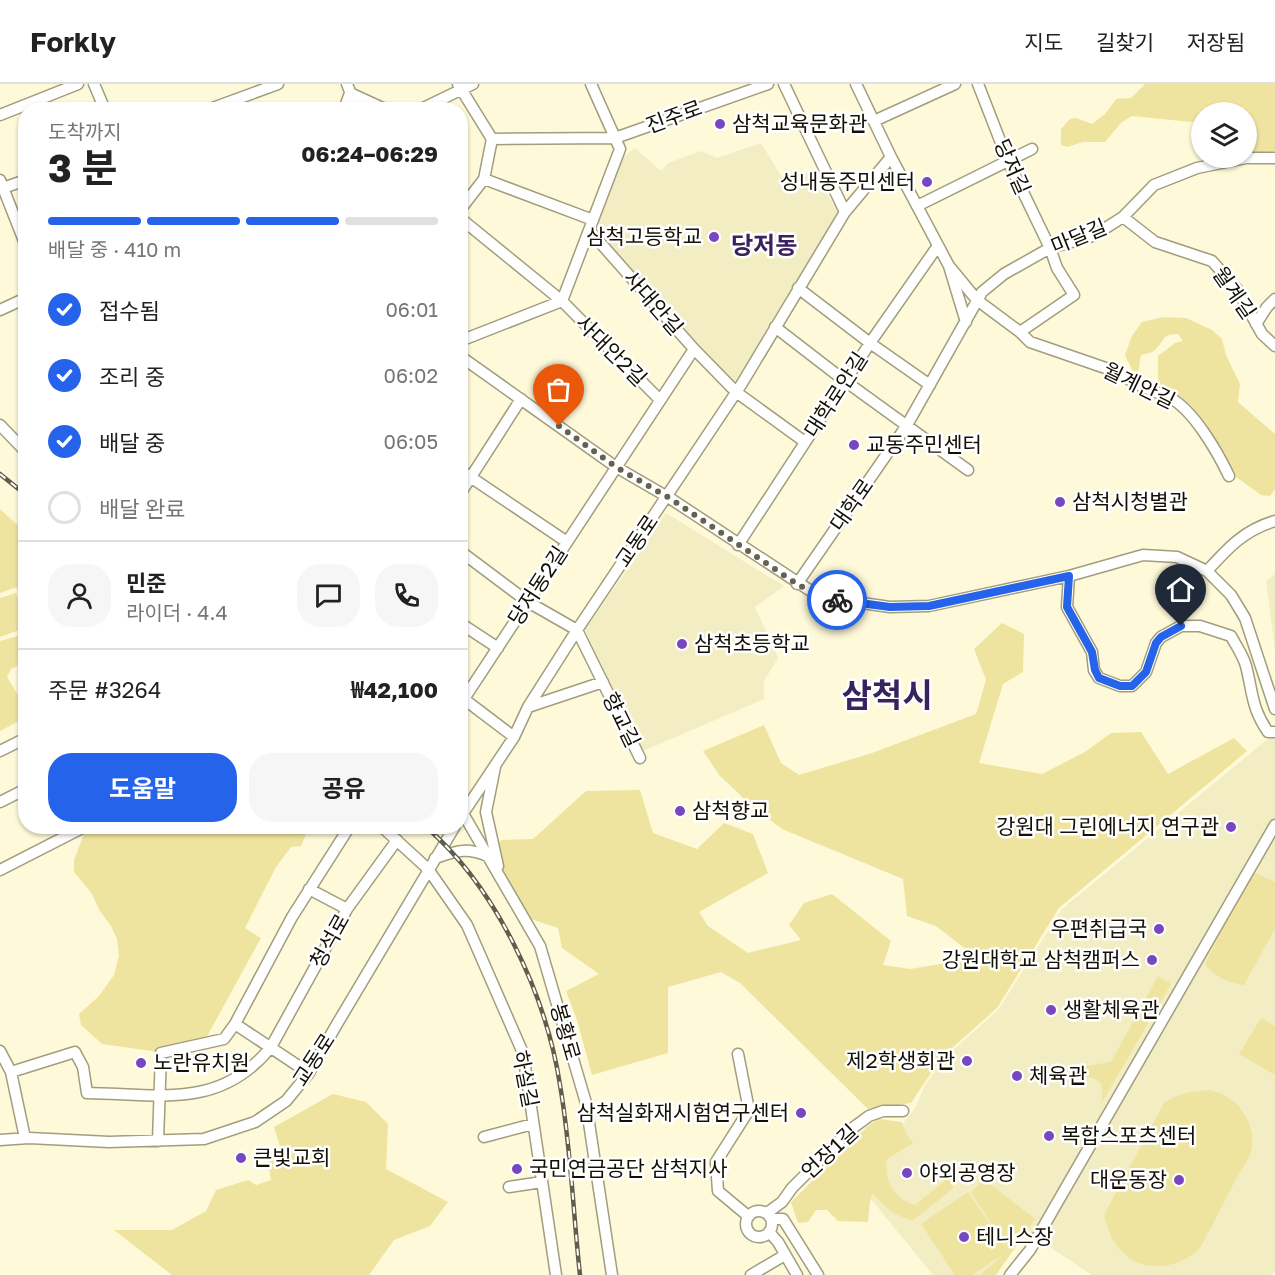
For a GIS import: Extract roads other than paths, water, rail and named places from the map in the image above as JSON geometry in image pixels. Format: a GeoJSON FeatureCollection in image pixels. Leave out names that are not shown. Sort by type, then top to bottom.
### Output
{"type":"FeatureCollection","features":[{"type":"Feature","properties":{"kind":"street"},"geometry":{"type":"LineString","coordinates":[[33,102],[78,84]]}},
{"type":"Feature","properties":{"kind":"street"},"geometry":{"type":"LineString","coordinates":[[94,84],[102,102]]}},
{"type":"Feature","properties":{"kind":"street"},"geometry":{"type":"LineString","coordinates":[[232,102],[263,87],[278,84]]}},
{"type":"Feature","properties":{"kind":"street"},"geometry":{"type":"LineString","coordinates":[[433,102],[459,87],[473,84]]}},
{"type":"Feature","properties":{"kind":"street"},"geometry":{"type":"LineString","coordinates":[[468,338],[562,301],[620,149],[591,84]]}},
{"type":"Feature","properties":{"kind":"street","name":"진주로"},"geometry":{"type":"LineString","coordinates":[[615,138],[768,84]]}},
{"type":"Feature","properties":{"kind":"street"},"geometry":{"type":"LineString","coordinates":[[784,84],[845,212]]}},
{"type":"Feature","properties":{"kind":"street"},"geometry":{"type":"LineString","coordinates":[[856,84],[937,247],[949,266],[977,300]]}},
{"type":"Feature","properties":{"kind":"street"},"geometry":{"type":"LineString","coordinates":[[874,121],[955,84]]}},
{"type":"Feature","properties":{"kind":"street","name":"당저길"},"geometry":{"type":"LineString","coordinates":[[978,84],[1008,161],[1050,248]]}},
{"type":"Feature","properties":{"kind":"street"},"geometry":{"type":"LineString","coordinates":[[459,87],[492,139],[484,179],[468,200]]}},
{"type":"Feature","properties":{"kind":"street"},"geometry":{"type":"LineString","coordinates":[[349,88],[373,102]]}},
{"type":"Feature","properties":{"kind":"street"},"geometry":{"type":"LineString","coordinates":[[0,115],[18,108]]}},
{"type":"Feature","properties":{"kind":"street"},"geometry":{"type":"LineString","coordinates":[[492,139],[615,138]]}},
{"type":"Feature","properties":{"kind":"street"},"geometry":{"type":"LineString","coordinates":[[917,206],[1032,149]]}},
{"type":"Feature","properties":{"kind":"street","name":"교동로"},"geometry":{"type":"LineString","coordinates":[[468,804],[514,737],[528,707],[577,630],[736,392],[845,212],[891,157]]}},
{"type":"Feature","properties":{"kind":"street","name":"마달길"},"geometry":{"type":"LineString","coordinates":[[966,322],[982,292],[1004,274],[1050,248],[1093,236],[1123,217],[1154,185],[1197,168],[1245,158],[1275,158]]}},
{"type":"Feature","properties":{"kind":"street","name":"사대안길"},"geometry":{"type":"LineString","coordinates":[[484,179],[591,225],[694,349]]}},
{"type":"Feature","properties":{"kind":"street"},"geometry":{"type":"LineString","coordinates":[[18,182],[1,186],[18,227]]}},
{"type":"Feature","properties":{"kind":"street","name":"월계길"},"geometry":{"type":"LineString","coordinates":[[1123,217],[1155,242],[1212,261],[1237,289],[1262,334],[1275,346]]}},
{"type":"Feature","properties":{"kind":"street"},"geometry":{"type":"LineString","coordinates":[[468,225],[562,301]]}},
{"type":"Feature","properties":{"kind":"street","name":"대학로안길"},"geometry":{"type":"LineString","coordinates":[[738,545],[870,343],[937,247]]}},
{"type":"Feature","properties":{"kind":"street"},"geometry":{"type":"LineString","coordinates":[[1020,333],[1074,295],[1057,268],[1050,248]]}},
{"type":"Feature","properties":{"kind":"street"},"geometry":{"type":"LineString","coordinates":[[949,266],[966,322]]}},
{"type":"Feature","properties":{"kind":"street"},"geometry":{"type":"LineString","coordinates":[[798,288],[930,385]]}},
{"type":"Feature","properties":{"kind":"street"},"geometry":{"type":"LineString","coordinates":[[1256,324],[1275,299]]}},
{"type":"Feature","properties":{"kind":"street","name":"월계안길"},"geometry":{"type":"LineString","coordinates":[[977,300],[1030,342],[1120,373],[1131,382],[1172,399],[1198,425],[1221,459],[1229,476]]}},
{"type":"Feature","properties":{"kind":"street","name":"사대안2길"},"geometry":{"type":"LineString","coordinates":[[562,301],[660,400]]}},
{"type":"Feature","properties":{"kind":"street"},"geometry":{"type":"LineString","coordinates":[[0,310],[18,302]]}},
{"type":"Feature","properties":{"kind":"street","name":"대학로"},"geometry":{"type":"LineString","coordinates":[[797,584],[907,425],[966,322]]}},
{"type":"Feature","properties":{"kind":"street"},"geometry":{"type":"LineString","coordinates":[[775,327],[968,470]]}},
{"type":"Feature","properties":{"kind":"street"},"geometry":{"type":"LineString","coordinates":[[694,349],[736,392],[805,442]]}},
{"type":"Feature","properties":{"kind":"street","name":"사대안2길"},"geometry":{"type":"LineString","coordinates":[[616,467],[694,349]]}},
{"type":"Feature","properties":{"kind":"street"},"geometry":{"type":"LineString","coordinates":[[468,362],[616,467],[820,597],[890,607],[919,607],[958,601],[1069,576],[1143,555],[1177,557],[1207,571],[1231,595],[1245,618],[1275,709]]}},
{"type":"Feature","properties":{"kind":"street"},"geometry":{"type":"LineString","coordinates":[[468,482],[521,399]]}},
{"type":"Feature","properties":{"kind":"street"},"geometry":{"type":"LineString","coordinates":[[0,425],[18,444]]}},
{"type":"Feature","properties":{"kind":"street","name":"당저동2길"},"geometry":{"type":"LineString","coordinates":[[468,691],[616,467]]}},
{"type":"Feature","properties":{"kind":"street"},"geometry":{"type":"LineString","coordinates":[[468,475],[567,542]]}},
{"type":"Feature","properties":{"kind":"street"},"geometry":{"type":"LineString","coordinates":[[1207,571],[1233,542],[1275,521]]}},
{"type":"Feature","properties":{"kind":"street"},"geometry":{"type":"LineString","coordinates":[[468,557],[528,602],[577,630]]}},
{"type":"Feature","properties":{"kind":"street"},"geometry":{"type":"LineString","coordinates":[[1069,576],[1067,607],[1092,652],[1099,678],[1120,686],[1132,686],[1146,672],[1156,643],[1161,637],[1181,626],[1212,628],[1231,636],[1245,663],[1251,697],[1258,717],[1268,732],[1275,732]]}},
{"type":"Feature","properties":{"kind":"street"},"geometry":{"type":"LineString","coordinates":[[468,628],[498,648]]}},
{"type":"Feature","properties":{"kind":"street","name":"향교길"},"geometry":{"type":"LineString","coordinates":[[577,630],[640,758]]}},
{"type":"Feature","properties":{"kind":"street","name":"향교길"},"geometry":{"type":"LineString","coordinates":[[528,707],[603,682]]}},
{"type":"Feature","properties":{"kind":"street"},"geometry":{"type":"LineString","coordinates":[[468,704],[514,737]]}},
{"type":"Feature","properties":{"kind":"street"},"geometry":{"type":"LineString","coordinates":[[0,749],[18,741]]}},
{"type":"Feature","properties":{"kind":"street"},"geometry":{"type":"LineString","coordinates":[[496,761],[486,812],[500,875]]}},
{"type":"Feature","properties":{"kind":"street"},"geometry":{"type":"LineString","coordinates":[[0,802],[18,793]]}},
{"type":"Feature","properties":{"kind":"street","name":"봉황로"},"geometry":{"type":"LineString","coordinates":[[468,823],[540,946],[583,1092],[612,1275]]}},
{"type":"Feature","properties":{"kind":"street"},"geometry":{"type":"LineString","coordinates":[[1010,1275],[1029,1250],[1053,1210],[1275,825]]}},
{"type":"Feature","properties":{"kind":"street"},"geometry":{"type":"LineString","coordinates":[[0,870],[70,834]]}},
{"type":"Feature","properties":{"kind":"street","name":"청석로"},"geometry":{"type":"LineString","coordinates":[[235,1024],[309,889],[345,834]]}},
{"type":"Feature","properties":{"kind":"street"},"geometry":{"type":"LineString","coordinates":[[390,834],[428,869]]}},
{"type":"Feature","properties":{"kind":"street","name":"교동로"},"geometry":{"type":"LineString","coordinates":[[0,1140],[25,1138],[109,1142],[204,1139],[255,1122],[286,1101],[309,1073],[450,834]]}},
{"type":"Feature","properties":{"kind":"street","name":"청석로"},"geometry":{"type":"LineString","coordinates":[[11,1072],[75,1052],[83,1067],[87,1093],[205,1092],[242,1076],[259,1062],[271,1047],[347,909],[397,840]]}},
{"type":"Feature","properties":{"kind":"street"},"geometry":{"type":"LineString","coordinates":[[435,858],[462,850],[473,850],[488,855]]}},
{"type":"Feature","properties":{"kind":"street","name":"하실길"},"geometry":{"type":"LineString","coordinates":[[428,869],[467,925],[523,1053],[556,1275]]}},
{"type":"Feature","properties":{"kind":"street"},"geometry":{"type":"LineString","coordinates":[[309,889],[347,909]]}},
{"type":"Feature","properties":{"kind":"street"},"geometry":{"type":"LineString","coordinates":[[158,1141],[161,1053],[224,1039],[235,1024],[309,1073]]}},
{"type":"Feature","properties":{"kind":"street"},"geometry":{"type":"LineString","coordinates":[[0,1051],[11,1072],[25,1138]]}},
{"type":"Feature","properties":{"kind":"street"},"geometry":{"type":"LineString","coordinates":[[738,1054],[749,1110],[716,1162],[718,1191],[748,1216]]}},
{"type":"Feature","properties":{"kind":"street","name":"언장1길"},"geometry":{"type":"LineString","coordinates":[[769,1216],[792,1188],[850,1130],[869,1116],[883,1111],[903,1111]]}},
{"type":"Feature","properties":{"kind":"street"},"geometry":{"type":"LineString","coordinates":[[484,1137],[533,1124]]}},
{"type":"Feature","properties":{"kind":"street"},"geometry":{"type":"LineString","coordinates":[[509,1188],[542,1182]]}},
{"type":"Feature","properties":{"kind":"street"},"geometry":{"type":"LineString","coordinates":[[769,1216],[772,1224],[769,1232],[760,1237],[751,1235],[745,1226],[748,1216],[755,1211],[783,1219],[818,1275]]}},
{"type":"Feature","properties":{"kind":"street"},"geometry":{"type":"LineString","coordinates":[[769,1232],[778,1242],[797,1275]]}},
{"type":"Feature","properties":{"kind":"street"},"geometry":{"type":"LineString","coordinates":[[1020,1275],[1029,1250]]}},
{"type":"Feature","properties":{"kind":"street"},"geometry":{"type":"LineString","coordinates":[[757,1274],[785,1255]]}},
{"type":"Feature","properties":{"kind":"railway"},"geometry":{"type":"LineString","coordinates":[[0,474],[18,489]]}},
{"type":"Feature","properties":{"kind":"railway"},"geometry":{"type":"LineString","coordinates":[[433,834],[474,879],[495,911],[514,944],[543,1015],[553,1050],[564,1109],[580,1275]]}},
{"type":"Feature","properties":{"kind":"place","name":"삼척교육문화관"},"geometry":{"type":"Point","coordinates":[720,124]}},
{"type":"Feature","properties":{"kind":"place","name":"성내동주민센터"},"geometry":{"type":"Point","coordinates":[927,182]}},
{"type":"Feature","properties":{"kind":"place","name":"삼척고등학교"},"geometry":{"type":"Point","coordinates":[714,237]}},
{"type":"Feature","properties":{"kind":"place","name":"교동주민센터"},"geometry":{"type":"Point","coordinates":[854,445]}},
{"type":"Feature","properties":{"kind":"place","name":"삼척시청별관"},"geometry":{"type":"Point","coordinates":[1060,502]}},
{"type":"Feature","properties":{"kind":"place","name":"삼척초등학교"},"geometry":{"type":"Point","coordinates":[682,644]}},
{"type":"Feature","properties":{"kind":"place","name":"삼척향교"},"geometry":{"type":"Point","coordinates":[680,811]}},
{"type":"Feature","properties":{"kind":"place","name":"강원대 그린에너지 연구관"},"geometry":{"type":"Point","coordinates":[1231,827]}},
{"type":"Feature","properties":{"kind":"place","name":"우편취급국"},"geometry":{"type":"Point","coordinates":[1159,929]}},
{"type":"Feature","properties":{"kind":"place","name":"강원대학교 삼척캠퍼스"},"geometry":{"type":"Point","coordinates":[1152,960]}},
{"type":"Feature","properties":{"kind":"place","name":"생활체육관"},"geometry":{"type":"Point","coordinates":[1051,1010]}},
{"type":"Feature","properties":{"kind":"place","name":"제2학생회관"},"geometry":{"type":"Point","coordinates":[967,1061]}},
{"type":"Feature","properties":{"kind":"place","name":"노란유치원"},"geometry":{"type":"Point","coordinates":[141,1063]}},
{"type":"Feature","properties":{"kind":"place","name":"체육관"},"geometry":{"type":"Point","coordinates":[1017,1076]}},
{"type":"Feature","properties":{"kind":"place","name":"삼척실화재시험연구센터"},"geometry":{"type":"Point","coordinates":[801,1113]}},
{"type":"Feature","properties":{"kind":"place","name":"복합스포츠센터"},"geometry":{"type":"Point","coordinates":[1049,1136]}},
{"type":"Feature","properties":{"kind":"place","name":"큰빛교회"},"geometry":{"type":"Point","coordinates":[241,1158]}},
{"type":"Feature","properties":{"kind":"place","name":"국민연금공단 삼척지사"},"geometry":{"type":"Point","coordinates":[517,1169]}},
{"type":"Feature","properties":{"kind":"place","name":"야외공영장"},"geometry":{"type":"Point","coordinates":[907,1173]}},
{"type":"Feature","properties":{"kind":"place","name":"대운동장"},"geometry":{"type":"Point","coordinates":[1179,1180]}},
{"type":"Feature","properties":{"kind":"place","name":"테니스장"},"geometry":{"type":"Point","coordinates":[964,1237]}},
{"type":"Feature","properties":{"kind":"district","name":"당저동"},"geometry":{"type":"Point","coordinates":[764,246]}},
{"type":"Feature","properties":{"kind":"district","name":"삼척시"},"geometry":{"type":"Point","coordinates":[887,695]}}]}
